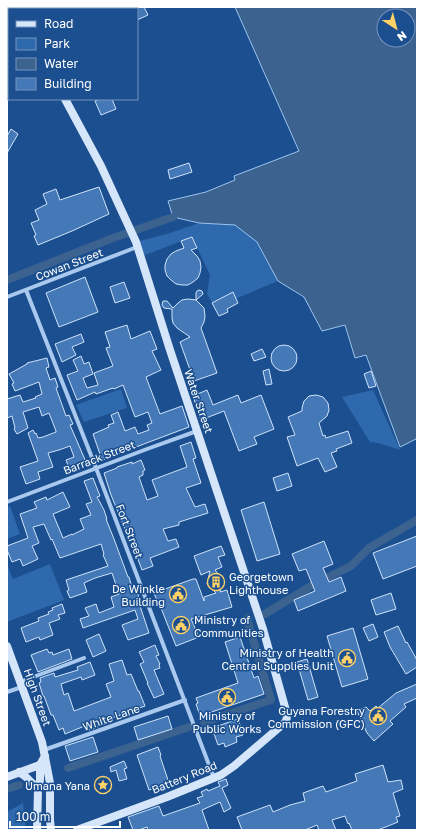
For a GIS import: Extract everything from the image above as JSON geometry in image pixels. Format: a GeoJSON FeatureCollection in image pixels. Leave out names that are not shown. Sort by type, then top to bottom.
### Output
{"type":"FeatureCollection","features":[{"type":"Feature","properties":{"kind":"street","name":"Water Street"},"geometry":{"type":"LineString","coordinates":[[66,100],[101,166],[137,244],[170,350],[263,629],[285,708],[286,721]]}},
{"type":"Feature","properties":{"kind":"street","name":"Cowan Street"},"geometry":{"type":"LineString","coordinates":[[7,297],[137,244]]}},
{"type":"Feature","properties":{"kind":"street","name":"Fort Street"},"geometry":{"type":"LineString","coordinates":[[26,290],[96,468],[214,778]]}},
{"type":"Feature","properties":{"kind":"street","name":"Barrack Street"},"geometry":{"type":"LineString","coordinates":[[7,502],[198,431]]}},
{"type":"Feature","properties":{"kind":"street","name":"High Street"},"geometry":{"type":"LineString","coordinates":[[7,646],[40,736],[50,783],[51,830]]}},
{"type":"Feature","properties":{"kind":"street"},"geometry":{"type":"LineString","coordinates":[[7,692],[21,684],[84,658]]}},
{"type":"Feature","properties":{"kind":"street","name":"White Lane"},"geometry":{"type":"LineString","coordinates":[[44,758],[185,700]]}},
{"type":"Feature","properties":{"kind":"street","name":"Battery Road"},"geometry":{"type":"LineString","coordinates":[[77,830],[221,775],[234,766],[286,721]]}},
{"type":"Feature","properties":{"kind":"street","name":"High Street"},"geometry":{"type":"LineString","coordinates":[[37,830],[38,789],[44,758]]}},
{"type":"Feature","properties":{"kind":"street"},"geometry":{"type":"LineString","coordinates":[[7,777],[44,758]]}},
{"type":"Feature","properties":{"kind":"street"},"geometry":{"type":"LineString","coordinates":[[19,772],[38,789]]}},
{"type":"Feature","properties":{"kind":"green space"},"geometry":{"type":"Polygon","coordinates":[[[199,223],[235,225],[257,242],[278,281],[235,299],[212,303],[207,294],[210,275],[192,237],[140,257],[136,242],[170,233],[199,223]]]}},
{"type":"Feature","properties":{"kind":"green space"},"geometry":{"type":"Polygon","coordinates":[[[121,389],[127,408],[84,422],[76,405],[121,389]]]}},
{"type":"Feature","properties":{"kind":"green space"},"geometry":{"type":"Polygon","coordinates":[[[373,390],[400,450],[370,442],[342,397],[373,390]]]}},
{"type":"Feature","properties":{"kind":"green space"},"geometry":{"type":"Polygon","coordinates":[[[10,506],[20,534],[7,539],[7,507],[10,506]]]}},
{"type":"Feature","properties":{"kind":"green space"},"geometry":{"type":"Polygon","coordinates":[[[7,564],[13,579],[50,564],[64,600],[7,622],[7,564]]]}},
{"type":"Feature","properties":{"kind":"green space"},"geometry":{"type":"Polygon","coordinates":[[[23,803],[26,830],[7,830],[7,812],[23,803]]]}},
{"type":"Feature","properties":{"kind":"water"},"geometry":{"type":"Polygon","coordinates":[[[235,7],[417,7],[417,442],[416,439],[400,447],[366,355],[355,358],[345,325],[322,331],[304,297],[278,281],[257,242],[235,225],[199,223],[173,217],[168,201],[206,192],[235,180],[234,176],[299,151],[235,7]]]}},
{"type":"Feature","properties":{"kind":"building"},"geometry":{"type":"Polygon","coordinates":[[[144,7],[148,15],[138,20],[137,8],[144,7]]]}},
{"type":"Feature","properties":{"kind":"building"},"geometry":{"type":"Polygon","coordinates":[[[112,100],[116,109],[101,115],[95,101],[112,100]]]}},
{"type":"Feature","properties":{"kind":"building"},"geometry":{"type":"Polygon","coordinates":[[[11,129],[18,134],[7,153],[7,136],[11,129]]]}},
{"type":"Feature","properties":{"kind":"building"},"geometry":{"type":"Polygon","coordinates":[[[189,163],[192,172],[170,179],[168,170],[189,163]]]}},
{"type":"Feature","properties":{"kind":"building"},"geometry":{"type":"Polygon","coordinates":[[[99,187],[109,214],[38,245],[31,223],[39,220],[35,210],[47,204],[43,194],[56,189],[60,200],[99,187]]]}},
{"type":"Feature","properties":{"kind":"building"},"geometry":{"type":"Polygon","coordinates":[[[192,237],[197,248],[191,250],[200,261],[200,273],[198,278],[188,285],[176,284],[167,276],[165,265],[167,259],[171,254],[184,248],[181,241],[192,237]]]}},
{"type":"Feature","properties":{"kind":"building"},"geometry":{"type":"Polygon","coordinates":[[[85,277],[98,312],[59,327],[46,293],[85,277]]]}},
{"type":"Feature","properties":{"kind":"building"},"geometry":{"type":"Polygon","coordinates":[[[124,282],[130,298],[115,303],[110,287],[124,282]]]}},
{"type":"Feature","properties":{"kind":"building"},"geometry":{"type":"Polygon","coordinates":[[[197,291],[202,291],[203,294],[196,300],[197,291]]]}},
{"type":"Feature","properties":{"kind":"building"},"geometry":{"type":"Polygon","coordinates":[[[233,292],[238,303],[227,309],[228,312],[219,316],[212,303],[233,292]]]}},
{"type":"Feature","properties":{"kind":"building"},"geometry":{"type":"Polygon","coordinates":[[[182,300],[196,300],[204,308],[205,316],[201,328],[217,373],[194,381],[180,342],[190,337],[177,328],[173,323],[172,309],[164,308],[162,305],[163,301],[167,301],[173,308],[182,300]]]}},
{"type":"Feature","properties":{"kind":"building"},"geometry":{"type":"Polygon","coordinates":[[[127,325],[131,339],[150,331],[157,349],[152,351],[161,370],[146,377],[160,414],[182,406],[189,427],[102,460],[93,434],[109,427],[108,425],[114,423],[111,415],[118,412],[125,431],[135,427],[138,434],[149,430],[147,425],[152,423],[148,412],[135,417],[123,385],[96,394],[95,392],[77,400],[67,375],[78,371],[73,360],[81,356],[84,364],[89,362],[93,374],[83,378],[87,388],[98,385],[94,373],[113,366],[106,348],[110,347],[105,332],[127,325]]]}},
{"type":"Feature","properties":{"kind":"building"},"geometry":{"type":"Polygon","coordinates":[[[81,334],[84,342],[72,347],[76,355],[62,362],[55,344],[81,334]]]}},
{"type":"Feature","properties":{"kind":"building"},"geometry":{"type":"Polygon","coordinates":[[[284,345],[293,349],[297,358],[293,367],[284,371],[275,367],[271,358],[275,349],[284,345]]]}},
{"type":"Feature","properties":{"kind":"building"},"geometry":{"type":"Polygon","coordinates":[[[262,349],[266,357],[254,361],[251,354],[262,349]]]}},
{"type":"Feature","properties":{"kind":"building"},"geometry":{"type":"Polygon","coordinates":[[[47,358],[49,367],[46,368],[50,380],[55,378],[58,387],[56,388],[66,416],[69,415],[73,424],[70,425],[86,462],[69,468],[66,460],[74,457],[70,446],[48,453],[53,467],[38,472],[40,479],[26,484],[20,467],[38,461],[28,433],[33,430],[38,438],[56,431],[49,413],[42,416],[39,407],[23,412],[28,428],[17,434],[14,429],[12,416],[7,418],[7,399],[20,395],[23,402],[36,398],[35,397],[42,394],[39,382],[15,391],[12,384],[14,383],[9,374],[27,363],[47,358]]]}},
{"type":"Feature","properties":{"kind":"building"},"geometry":{"type":"Polygon","coordinates":[[[269,369],[272,384],[266,385],[263,371],[269,369]]]}},
{"type":"Feature","properties":{"kind":"building"},"geometry":{"type":"Polygon","coordinates":[[[371,371],[376,386],[369,388],[364,374],[371,371]]]}},
{"type":"Feature","properties":{"kind":"building"},"geometry":{"type":"Polygon","coordinates":[[[207,390],[213,405],[238,395],[241,403],[261,395],[274,429],[254,437],[257,444],[239,451],[224,411],[201,420],[193,396],[207,390]]]}},
{"type":"Feature","properties":{"kind":"building"},"geometry":{"type":"Polygon","coordinates":[[[316,395],[323,397],[328,403],[329,410],[327,416],[319,423],[323,436],[325,435],[326,438],[348,431],[352,443],[336,449],[337,451],[331,453],[337,467],[325,472],[318,458],[297,466],[287,437],[295,435],[288,417],[302,411],[304,401],[309,396],[316,395]]]}},
{"type":"Feature","properties":{"kind":"building"},"geometry":{"type":"Polygon","coordinates":[[[191,442],[196,458],[193,459],[201,483],[186,488],[195,507],[205,504],[208,513],[179,522],[179,525],[163,529],[168,541],[176,539],[179,547],[150,558],[153,566],[142,570],[136,554],[139,553],[129,528],[125,529],[104,473],[117,467],[132,462],[132,464],[141,460],[145,470],[143,471],[143,475],[139,477],[147,500],[158,496],[152,480],[187,467],[180,446],[191,442]]]}},
{"type":"Feature","properties":{"kind":"building"},"geometry":{"type":"Polygon","coordinates":[[[288,473],[292,486],[277,491],[273,478],[288,473]]]}},
{"type":"Feature","properties":{"kind":"building"},"geometry":{"type":"Polygon","coordinates":[[[93,478],[100,496],[97,497],[104,510],[132,588],[135,587],[142,605],[140,606],[149,633],[128,640],[122,625],[138,619],[135,610],[83,628],[80,619],[89,616],[85,608],[96,604],[99,613],[114,607],[111,597],[119,594],[112,573],[84,583],[87,592],[70,598],[67,591],[69,590],[66,580],[108,566],[103,555],[101,544],[60,558],[44,524],[33,527],[39,543],[32,546],[38,559],[23,566],[20,559],[12,562],[7,550],[7,546],[28,538],[20,514],[37,508],[34,502],[46,497],[47,500],[63,492],[70,507],[53,514],[63,538],[84,529],[80,519],[91,515],[86,504],[92,502],[84,481],[93,478]]]}},
{"type":"Feature","properties":{"kind":"building"},"geometry":{"type":"Polygon","coordinates":[[[264,502],[280,554],[257,561],[241,510],[264,502]]]}},
{"type":"Feature","properties":{"kind":"building"},"geometry":{"type":"Polygon","coordinates":[[[417,536],[417,566],[383,579],[373,553],[417,536]]]}},
{"type":"Feature","properties":{"kind":"building"},"geometry":{"type":"Polygon","coordinates":[[[324,541],[333,564],[323,568],[329,582],[341,577],[346,591],[298,611],[294,600],[315,591],[306,569],[299,571],[292,554],[324,541]]]}},
{"type":"Feature","properties":{"kind":"building"},"geometry":{"type":"Polygon","coordinates":[[[221,546],[225,555],[218,557],[222,567],[215,570],[223,580],[220,592],[227,590],[232,607],[191,619],[199,637],[176,646],[154,593],[196,579],[204,601],[204,597],[216,593],[207,584],[210,571],[201,575],[194,556],[221,546]]]}},
{"type":"Feature","properties":{"kind":"building"},"geometry":{"type":"Polygon","coordinates":[[[391,593],[396,609],[376,615],[371,600],[391,593]]]}},
{"type":"Feature","properties":{"kind":"building"},"geometry":{"type":"Polygon","coordinates":[[[62,604],[65,613],[58,615],[60,619],[49,623],[53,635],[40,640],[39,637],[26,642],[21,628],[39,621],[38,618],[49,614],[48,612],[53,610],[52,608],[62,604]]]}},
{"type":"Feature","properties":{"kind":"building"},"geometry":{"type":"Polygon","coordinates":[[[373,624],[378,637],[369,641],[363,628],[373,624]]]}},
{"type":"Feature","properties":{"kind":"building"},"geometry":{"type":"Polygon","coordinates":[[[398,626],[406,643],[407,642],[417,660],[417,667],[406,674],[390,647],[384,632],[398,626]]]}},
{"type":"Feature","properties":{"kind":"building","name":"Ministry of Health Central Supplies Unit"},"geometry":{"type":"Polygon","coordinates":[[[353,628],[368,679],[342,687],[327,636],[353,628]]]}},
{"type":"Feature","properties":{"kind":"building"},"geometry":{"type":"Polygon","coordinates":[[[99,634],[106,651],[93,657],[86,640],[99,634]]]}},
{"type":"Feature","properties":{"kind":"building","name":"Ministry of Public Works"},"geometry":{"type":"Polygon","coordinates":[[[240,637],[254,678],[258,676],[264,694],[200,716],[196,704],[198,703],[196,698],[238,683],[225,642],[240,637]]]}},
{"type":"Feature","properties":{"kind":"building"},"geometry":{"type":"Polygon","coordinates":[[[155,645],[159,655],[156,656],[160,664],[160,668],[154,670],[164,694],[154,698],[140,664],[144,662],[139,652],[155,645]]]}},
{"type":"Feature","properties":{"kind":"building"},"geometry":{"type":"Polygon","coordinates":[[[47,649],[49,653],[52,652],[53,655],[69,649],[72,659],[38,672],[31,655],[47,649]]]}},
{"type":"Feature","properties":{"kind":"building"},"geometry":{"type":"Polygon","coordinates":[[[307,659],[318,697],[308,700],[297,662],[307,659]]]}},
{"type":"Feature","properties":{"kind":"building"},"geometry":{"type":"Polygon","coordinates":[[[122,660],[127,675],[131,674],[145,706],[112,718],[113,721],[89,730],[87,725],[65,734],[63,728],[59,730],[43,696],[39,683],[41,682],[40,678],[54,673],[55,677],[78,670],[77,667],[90,662],[95,675],[82,680],[81,677],[61,684],[64,695],[68,693],[74,711],[111,697],[106,684],[114,681],[109,664],[122,660]]]}},
{"type":"Feature","properties":{"kind":"building","name":"Guyana Forestry Commission (GFC)"},"geometry":{"type":"Polygon","coordinates":[[[417,684],[417,698],[404,704],[406,707],[390,721],[393,724],[374,741],[367,733],[357,711],[366,707],[370,711],[376,706],[378,708],[396,693],[417,684]]]}},
{"type":"Feature","properties":{"kind":"building"},"geometry":{"type":"Polygon","coordinates":[[[168,716],[172,729],[138,740],[134,727],[168,716]]]}},
{"type":"Feature","properties":{"kind":"building","name":"Ministry of Public Works"},"geometry":{"type":"Polygon","coordinates":[[[238,719],[243,735],[236,737],[237,742],[225,747],[224,743],[218,745],[212,728],[238,719]]]}},
{"type":"Feature","properties":{"kind":"building"},"geometry":{"type":"Polygon","coordinates":[[[93,737],[98,752],[70,761],[65,746],[93,737]]]}},
{"type":"Feature","properties":{"kind":"building"},"geometry":{"type":"Polygon","coordinates":[[[158,747],[169,783],[149,790],[137,755],[158,747]]]}},
{"type":"Feature","properties":{"kind":"building"},"geometry":{"type":"Polygon","coordinates":[[[124,761],[127,768],[124,769],[127,779],[119,781],[116,770],[111,772],[110,767],[124,761]]]}},
{"type":"Feature","properties":{"kind":"building"},"geometry":{"type":"Polygon","coordinates":[[[383,765],[388,782],[401,780],[403,789],[393,793],[400,816],[396,817],[398,822],[378,830],[352,830],[345,816],[332,820],[336,830],[319,830],[317,825],[305,830],[242,830],[237,817],[270,805],[273,812],[305,801],[303,793],[323,786],[326,792],[357,781],[355,774],[383,765]]]}},
{"type":"Feature","properties":{"kind":"building"},"geometry":{"type":"Polygon","coordinates":[[[226,779],[228,785],[222,788],[231,808],[224,812],[220,802],[202,810],[209,830],[148,830],[147,827],[139,830],[133,830],[128,817],[159,806],[163,816],[200,803],[197,798],[203,796],[201,792],[220,786],[218,782],[226,779]]]}},
{"type":"Feature","properties":{"kind":"waterway"},"geometry":{"type":"LineString","coordinates":[[7,280],[113,238],[173,217]]}},
{"type":"Feature","properties":{"kind":"waterway"},"geometry":{"type":"LineString","coordinates":[[265,614],[316,583],[351,566],[369,548],[417,520]]}},
{"type":"Feature","properties":{"kind":"waterway"},"geometry":{"type":"LineString","coordinates":[[204,722],[271,700],[247,619],[248,618]]}},
{"type":"Feature","properties":{"kind":"waterway"},"geometry":{"type":"LineString","coordinates":[[68,768],[189,727]]}},
{"type":"Feature","properties":{"kind":"waterway"},"geometry":{"type":"LineString","coordinates":[[7,789],[19,785]]}},
{"type":"Feature","properties":{"kind":"place","name":"Georgetown Lighthouse"},"geometry":{"type":"Point","coordinates":[216,582]}},
{"type":"Feature","properties":{"kind":"place","name":"De Winkle Building"},"geometry":{"type":"Point","coordinates":[178,594]}},
{"type":"Feature","properties":{"kind":"place","name":"Ministry of Communities"},"geometry":{"type":"Point","coordinates":[181,625]}},
{"type":"Feature","properties":{"kind":"place","name":"Ministry of Health Central Supplies Unit"},"geometry":{"type":"Point","coordinates":[347,658]}},
{"type":"Feature","properties":{"kind":"place","name":"Ministry of Public Works"},"geometry":{"type":"Point","coordinates":[227,697]}},
{"type":"Feature","properties":{"kind":"place","name":"Guyana Forestry Commission (GFC)"},"geometry":{"type":"Point","coordinates":[378,716]}},
{"type":"Feature","properties":{"kind":"place","name":"Umana Yana"},"geometry":{"type":"Point","coordinates":[103,785]}}]}
